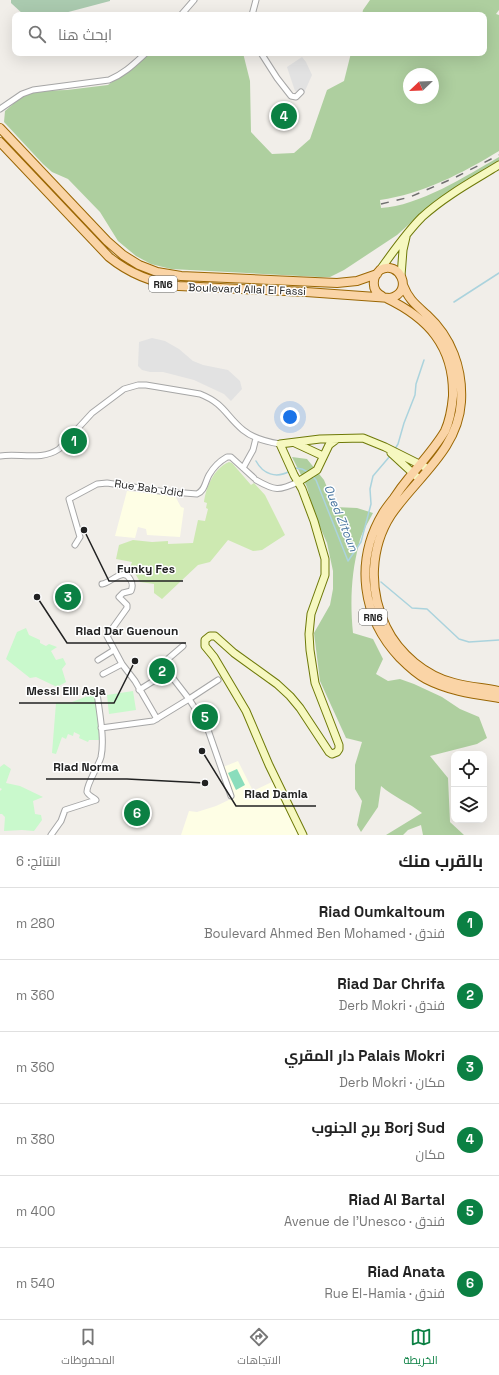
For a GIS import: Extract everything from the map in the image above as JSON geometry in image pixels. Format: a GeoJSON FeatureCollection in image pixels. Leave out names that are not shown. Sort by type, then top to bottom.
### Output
{"type":"FeatureCollection","features":[{"type":"Feature","properties":{"kind":"main road","name":"Boulevard Allal El Fassi"},"geometry":{"type":"LineString","coordinates":[[0,128],[107,241],[131,261],[147,268],[181,276],[337,283],[357,281],[378,272]]}},
{"type":"Feature","properties":{"kind":"main road","name":"Boulevard Allal El Fassi"},"geometry":{"type":"LineString","coordinates":[[0,142],[109,256],[127,270],[145,278],[179,286],[384,297],[403,306],[422,320],[438,339],[447,356],[450,366],[453,389],[449,420],[438,442],[383,513],[371,538],[367,557],[367,596],[383,637],[404,662],[426,675],[442,687],[499,698]]}},
{"type":"Feature","properties":{"kind":"main road"},"geometry":{"type":"LineString","coordinates":[[403,284],[400,292],[390,298],[384,297],[375,290],[374,286],[378,272],[422,217],[441,202],[499,165]]}},
{"type":"Feature","properties":{"kind":"main road"},"geometry":{"type":"LineString","coordinates":[[401,276],[403,250],[407,235]]}},
{"type":"Feature","properties":{"kind":"main road","name":"RN6"},"geometry":{"type":"LineString","coordinates":[[378,272],[384,269],[392,268],[399,273],[403,284]]}},
{"type":"Feature","properties":{"kind":"main road","name":"Boulevard Allal El Fassi"},"geometry":{"type":"LineString","coordinates":[[403,284],[409,299],[427,315],[444,335],[454,353],[460,376],[461,402],[455,428],[448,444],[430,470],[391,515],[382,533],[376,548],[373,586],[376,603],[389,633],[399,648],[426,675],[454,683],[499,691]]}},
{"type":"Feature","properties":{"kind":"main road"},"geometry":{"type":"LineString","coordinates":[[303,835],[269,765],[246,711],[221,678],[214,657],[205,646],[205,640],[208,636],[215,636],[234,653],[284,690],[300,708],[329,752],[334,754],[339,751],[339,745],[315,683],[310,650],[309,634],[311,614],[325,575],[325,559],[299,478],[289,464],[280,444],[337,438],[363,438],[385,447],[430,470]]}},
{"type":"Feature","properties":{"kind":"main road","name":"Rue Bab Jdid"},"geometry":{"type":"LineString","coordinates":[[299,478],[317,470],[329,446],[337,438]]}},
{"type":"Feature","properties":{"kind":"main road"},"geometry":{"type":"LineString","coordinates":[[295,443],[323,456]]}},
{"type":"Feature","properties":{"kind":"main road"},"geometry":{"type":"LineString","coordinates":[[385,447],[420,481]]}},
{"type":"Feature","properties":{"kind":"street"},"geometry":{"type":"LineString","coordinates":[[184,12],[194,0]]}},
{"type":"Feature","properties":{"kind":"street"},"geometry":{"type":"LineString","coordinates":[[253,12],[256,0]]}},
{"type":"Feature","properties":{"kind":"street"},"geometry":{"type":"LineString","coordinates":[[0,109],[22,94],[33,90],[108,80],[119,76],[143,56]]}},
{"type":"Feature","properties":{"kind":"street"},"geometry":{"type":"LineString","coordinates":[[263,56],[271,70],[291,96],[296,97],[301,92]]}},
{"type":"Feature","properties":{"kind":"street"},"geometry":{"type":"LineString","coordinates":[[0,456],[15,454],[39,456],[54,452],[59,449],[92,413],[124,388],[138,385],[200,394],[208,397],[223,407],[243,430],[256,438],[280,444]]}},
{"type":"Feature","properties":{"kind":"street"},"geometry":{"type":"LineString","coordinates":[[243,468],[253,450],[256,438]]}},
{"type":"Feature","properties":{"kind":"street","name":"Rue Bab Jdid"},"geometry":{"type":"LineString","coordinates":[[75,545],[80,537],[69,499],[97,484],[107,483],[166,492],[197,494],[202,492],[209,476],[216,466],[224,458],[231,457],[255,479],[268,487],[280,489],[285,488],[299,478]]}},
{"type":"Feature","properties":{"kind":"street"},"geometry":{"type":"LineString","coordinates":[[102,584],[108,583],[119,575],[124,574],[128,576],[133,584],[131,591],[120,596],[120,600],[127,605],[127,608],[107,636],[122,664],[135,681],[157,719]]}},
{"type":"Feature","properties":{"kind":"street"},"geometry":{"type":"LineString","coordinates":[[183,646],[162,664],[189,699],[207,727],[230,796]]}},
{"type":"Feature","properties":{"kind":"street"},"geometry":{"type":"LineString","coordinates":[[98,660],[114,650]]}},
{"type":"Feature","properties":{"kind":"street"},"geometry":{"type":"LineString","coordinates":[[103,674],[122,664]]}},
{"type":"Feature","properties":{"kind":"street"},"geometry":{"type":"LineString","coordinates":[[140,690],[168,672]]}},
{"type":"Feature","properties":{"kind":"street"},"geometry":{"type":"LineString","coordinates":[[101,728],[157,719],[221,678]]}},
{"type":"Feature","properties":{"kind":"street"},"geometry":{"type":"LineString","coordinates":[[51,835],[61,821],[65,810],[96,800],[87,791],[103,746],[97,692]]}},
{"type":"Feature","properties":{"kind":"shaded area"},"geometry":{"type":"Polygon","coordinates":[[[11,0],[110,0],[68,12],[21,12],[11,3],[11,0]]]}},
{"type":"Feature","properties":{"kind":"shaded area"},"geometry":{"type":"Polygon","coordinates":[[[302,57],[312,75],[304,93],[295,91],[287,67],[302,57]]]}},
{"type":"Feature","properties":{"kind":"shaded area"},"geometry":{"type":"Polygon","coordinates":[[[152,338],[165,341],[179,349],[193,361],[203,365],[228,370],[240,381],[242,389],[231,401],[224,394],[194,380],[163,372],[150,372],[142,370],[138,366],[139,342],[152,338]]]}},
{"type":"Feature","properties":{"kind":"shaded area"},"geometry":{"type":"Polygon","coordinates":[[[127,491],[175,496],[181,507],[184,508],[180,537],[147,535],[146,529],[138,527],[135,538],[115,536],[127,491]]]}},
{"type":"Feature","properties":{"kind":"shaded area"},"geometry":{"type":"Polygon","coordinates":[[[238,761],[253,791],[272,782],[299,833],[298,835],[181,835],[189,811],[197,812],[216,806],[233,798],[223,767],[238,761]]]}},
{"type":"Feature","properties":{"kind":"green space"},"geometry":{"type":"Polygon","coordinates":[[[370,0],[499,0],[499,10],[496,14],[499,15],[499,151],[442,182],[411,193],[380,200],[381,208],[411,202],[442,189],[499,157],[499,162],[436,200],[397,235],[344,270],[330,277],[171,269],[151,264],[136,256],[118,241],[100,212],[68,179],[52,172],[43,164],[4,122],[5,111],[26,93],[108,85],[145,56],[244,56],[250,81],[251,132],[272,154],[294,153],[310,139],[327,90],[344,81],[350,56],[487,56],[487,12],[363,12],[363,10],[370,0]]]}},
{"type":"Feature","properties":{"kind":"green space"},"geometry":{"type":"Polygon","coordinates":[[[292,457],[307,459],[324,480],[335,507],[357,508],[373,513],[361,536],[356,555],[352,588],[352,611],[353,633],[373,639],[383,659],[376,674],[388,681],[400,679],[414,684],[442,697],[460,709],[479,717],[487,738],[477,744],[430,756],[448,778],[450,822],[464,835],[423,835],[421,825],[408,830],[403,835],[386,835],[422,813],[381,786],[378,807],[361,832],[357,825],[362,801],[355,789],[355,765],[362,742],[346,738],[320,681],[314,633],[330,605],[333,589],[333,571],[327,543],[314,513],[307,487],[292,457]]]}},
{"type":"Feature","properties":{"kind":"green space"},"geometry":{"type":"Polygon","coordinates":[[[229,462],[232,463],[251,485],[254,483],[265,495],[285,535],[262,550],[253,551],[228,540],[210,562],[198,565],[162,599],[154,593],[154,584],[140,582],[136,575],[129,570],[132,562],[116,559],[119,545],[133,540],[152,542],[168,541],[168,544],[193,543],[198,520],[205,521],[208,509],[206,508],[207,503],[204,502],[209,484],[215,473],[229,462]]]}},
{"type":"Feature","properties":{"kind":"green space"},"geometry":{"type":"Polygon","coordinates":[[[26,628],[29,635],[40,640],[40,643],[46,646],[49,644],[57,647],[51,651],[56,660],[63,658],[66,664],[62,669],[66,682],[57,687],[36,677],[30,678],[6,659],[17,632],[26,628]]]}},
{"type":"Feature","properties":{"kind":"green space"},"geometry":{"type":"Polygon","coordinates":[[[133,691],[136,710],[109,714],[107,695],[133,691]]]}},
{"type":"Feature","properties":{"kind":"green space"},"geometry":{"type":"Polygon","coordinates":[[[96,693],[100,740],[89,740],[88,742],[79,738],[80,735],[74,732],[73,736],[68,734],[66,739],[62,737],[56,754],[52,753],[56,703],[72,702],[96,693]]]}},
{"type":"Feature","properties":{"kind":"green space"},"geometry":{"type":"Polygon","coordinates":[[[4,764],[11,769],[6,783],[20,786],[43,797],[33,801],[35,814],[41,815],[42,820],[34,831],[4,831],[5,817],[0,814],[0,791],[2,789],[0,788],[0,767],[4,764]]]}},
{"type":"Feature","properties":{"kind":"green space"},"geometry":{"type":"Polygon","coordinates":[[[237,769],[245,785],[236,790],[228,773],[237,769]]]}},
{"type":"Feature","properties":{"kind":"waterway"},"geometry":{"type":"LineString","coordinates":[[454,302],[499,273]]}},
{"type":"Feature","properties":{"kind":"waterway"},"geometry":{"type":"LineString","coordinates":[[395,449],[415,395],[416,384],[424,360]]}},
{"type":"Feature","properties":{"kind":"waterway"},"geometry":{"type":"LineString","coordinates":[[348,561],[361,542],[371,504],[370,489],[373,476],[390,456]]}},
{"type":"Feature","properties":{"kind":"waterway","name":"Oued Zitoun"},"geometry":{"type":"LineString","coordinates":[[256,461],[262,469],[270,474],[280,475],[290,471]]}},
{"type":"Feature","properties":{"kind":"waterway","name":"Oued Zitoun"},"geometry":{"type":"LineString","coordinates":[[295,468],[308,472]]}},
{"type":"Feature","properties":{"kind":"waterway","name":"Oued Zitoun"},"geometry":{"type":"LineString","coordinates":[[312,476],[316,480],[348,561]]}},
{"type":"Feature","properties":{"kind":"waterway"},"geometry":{"type":"LineString","coordinates":[[381,582],[412,608],[427,609],[459,639],[469,642],[499,640]]}},
{"type":"Feature","properties":{"kind":"railway"},"geometry":{"type":"LineString","coordinates":[[381,204],[410,197],[454,178],[499,155]]}},
{"type":"Feature","properties":{"kind":"place","name":"Borj Sud برج الجنوب"},"geometry":{"type":"Point","coordinates":[284,116]}},
{"type":"Feature","properties":{"kind":"place","name":"Riad Oumkaltoum"},"geometry":{"type":"Point","coordinates":[74,441]}},
{"type":"Feature","properties":{"kind":"place","name":"Funky Fes"},"geometry":{"type":"Point","coordinates":[84,530]}},
{"type":"Feature","properties":{"kind":"place","name":"Riad Dar Guenoun"},"geometry":{"type":"Point","coordinates":[37,597]}},
{"type":"Feature","properties":{"kind":"place","name":"Palais Mokri دار المقري"},"geometry":{"type":"Point","coordinates":[68,597]}},
{"type":"Feature","properties":{"kind":"place","name":"Messi Elli Asja"},"geometry":{"type":"Point","coordinates":[135,661]}},
{"type":"Feature","properties":{"kind":"place","name":"Riad Dar Chrifa"},"geometry":{"type":"Point","coordinates":[162,671]}},
{"type":"Feature","properties":{"kind":"place","name":"Riad Al Bartal"},"geometry":{"type":"Point","coordinates":[205,717]}},
{"type":"Feature","properties":{"kind":"place","name":"Riad Damia"},"geometry":{"type":"Point","coordinates":[202,751]}},
{"type":"Feature","properties":{"kind":"place","name":"Riad Norma"},"geometry":{"type":"Point","coordinates":[205,783]}},
{"type":"Feature","properties":{"kind":"place","name":"Riad Anata"},"geometry":{"type":"Point","coordinates":[137,813]}}]}
